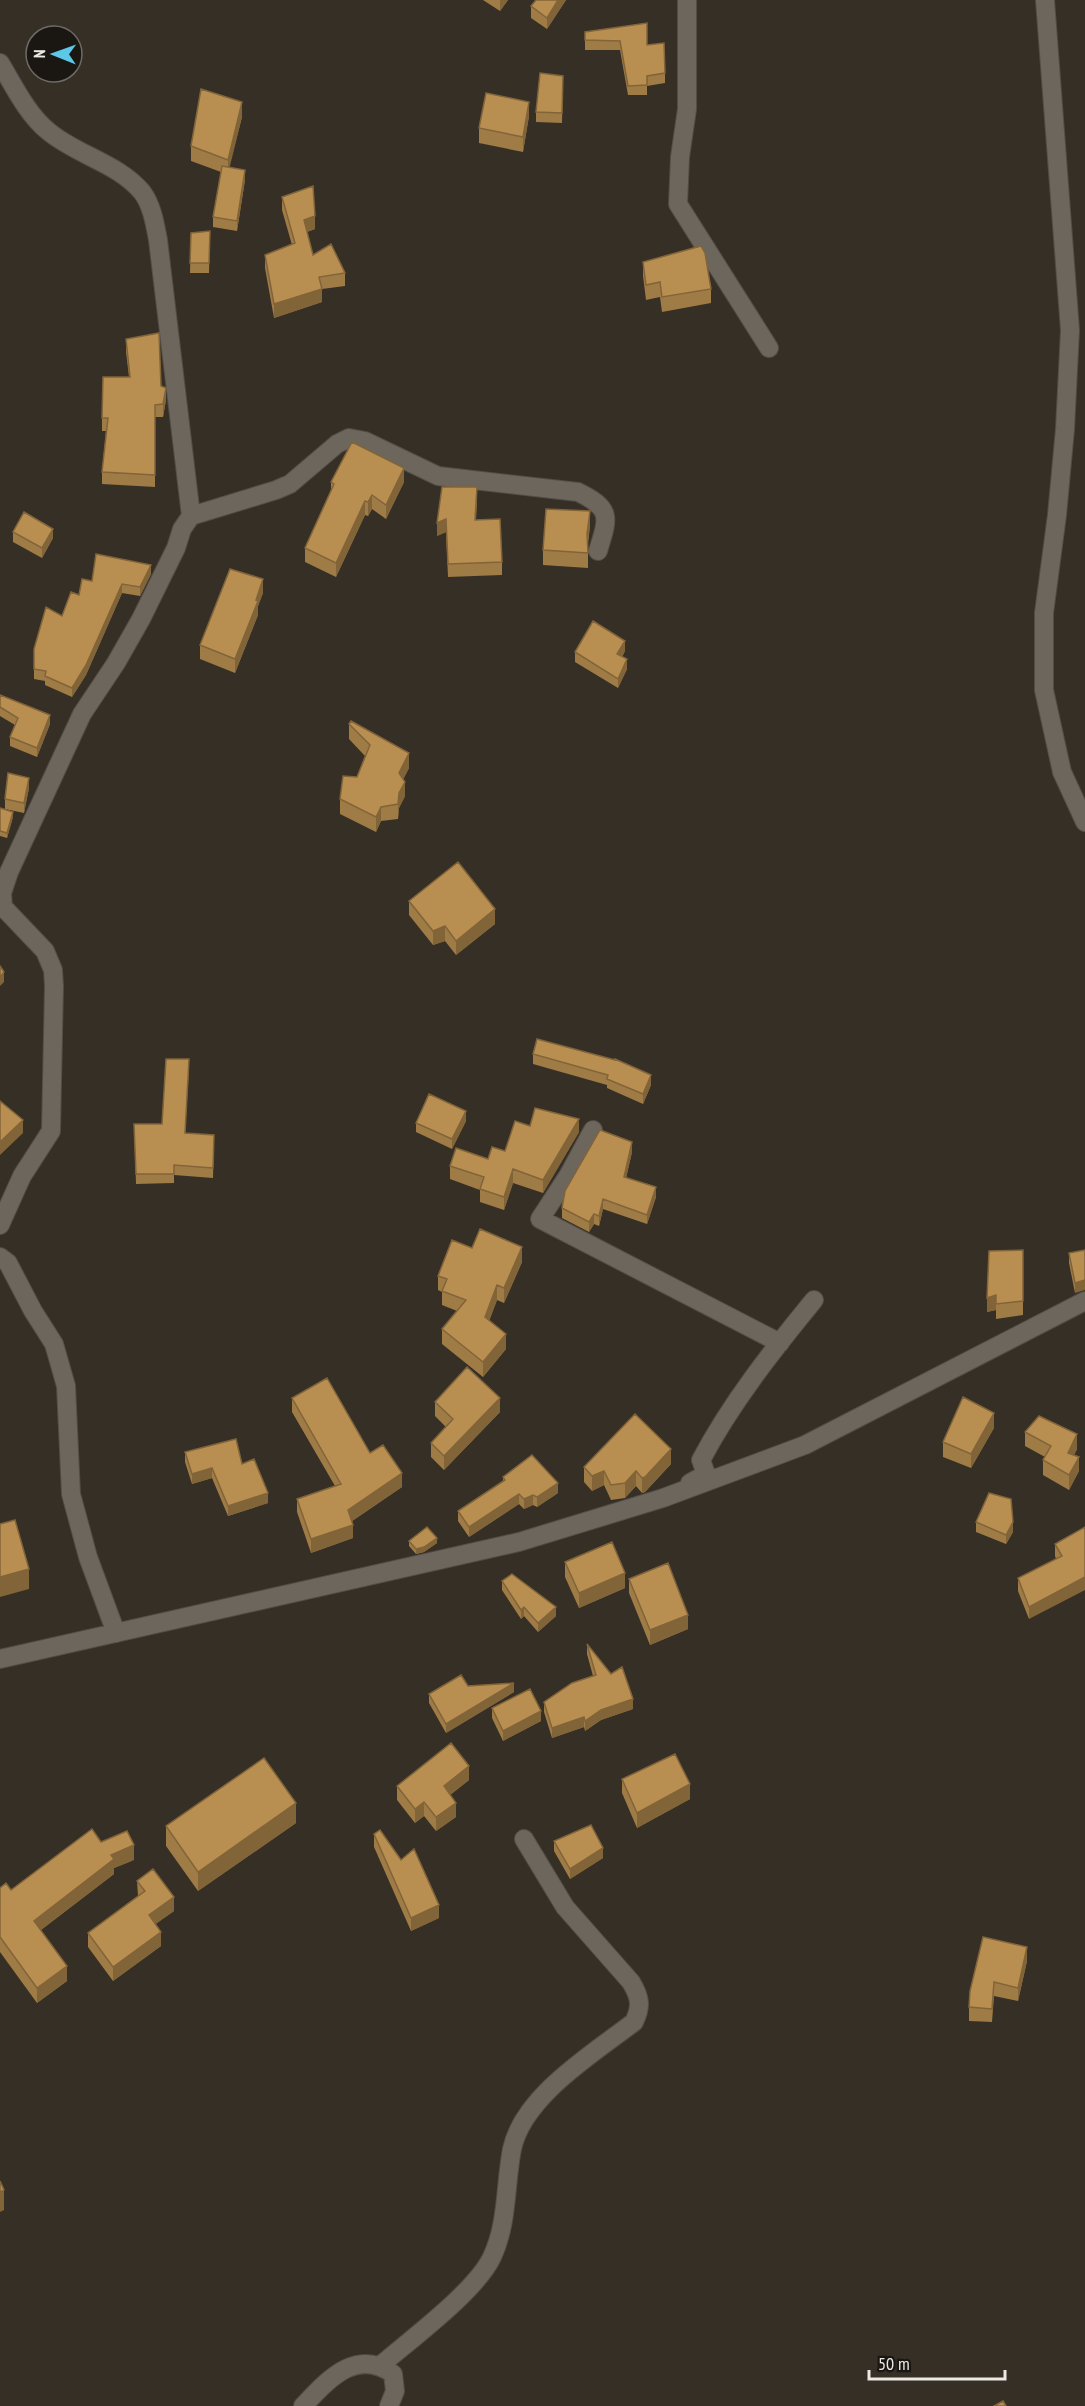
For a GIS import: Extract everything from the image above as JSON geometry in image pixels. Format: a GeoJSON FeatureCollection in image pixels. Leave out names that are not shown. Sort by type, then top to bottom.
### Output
{"type":"FeatureCollection","features":[{"type":"Feature","properties":{"kind":"street"},"geometry":{"type":"LineString","coordinates":[[687,0],[687,109],[680,157],[678,204],[769,348]]}},
{"type":"Feature","properties":{"kind":"street"},"geometry":{"type":"LineString","coordinates":[[1045,0],[1070,330],[1060,483],[1044,613],[1044,690],[1062,772],[1085,822]]}},
{"type":"Feature","properties":{"kind":"street"},"geometry":{"type":"LineString","coordinates":[[0,63],[27,108],[48,131],[75,150],[125,177],[142,193],[152,211],[158,240],[190,516],[141,619],[116,663],[82,714],[9,872],[2,892],[3,907],[45,951],[53,970],[54,986],[51,1131],[22,1176],[0,1225]]}},
{"type":"Feature","properties":{"kind":"street"},"geometry":{"type":"LineString","coordinates":[[190,516],[290,484],[337,444],[349,438],[366,441],[438,476],[578,492],[594,500],[604,510],[606,522],[598,551]]}},
{"type":"Feature","properties":{"kind":"street"},"geometry":{"type":"LineString","coordinates":[[593,1130],[568,1176],[540,1219],[780,1342]]}},
{"type":"Feature","properties":{"kind":"street"},"geometry":{"type":"LineString","coordinates":[[0,1257],[8,1263],[33,1311],[54,1344],[66,1386],[71,1494],[82,1537],[116,1633]]}},
{"type":"Feature","properties":{"kind":"street"},"geometry":{"type":"LineString","coordinates":[[663,1498],[706,1474],[701,1460],[715,1433],[780,1342],[814,1300]]}},
{"type":"Feature","properties":{"kind":"street"},"geometry":{"type":"LineString","coordinates":[[0,1659],[519,1542],[663,1498],[805,1445],[1085,1301]]}},
{"type":"Feature","properties":{"kind":"street"},"geometry":{"type":"LineString","coordinates":[[381,2365],[474,2283],[492,2258],[503,2225],[513,2147],[522,2122],[547,2091],[634,2022],[639,2011],[639,1995],[631,1982],[565,1906],[524,1839]]}},
{"type":"Feature","properties":{"kind":"street"},"geometry":{"type":"LineString","coordinates":[[303,2406],[319,2389],[348,2367],[364,2362],[381,2365],[393,2374],[395,2391],[389,2406]]}},
{"type":"Feature","properties":{"kind":"building"},"geometry":{"type":"Polygon","coordinates":[[[536,0],[558,0],[547,18],[531,6],[536,0]]]}},
{"type":"Feature","properties":{"kind":"building"},"geometry":{"type":"Polygon","coordinates":[[[647,23],[647,45],[664,43],[665,73],[647,76],[647,85],[628,86],[620,41],[585,40],[585,32],[647,23]]]}},
{"type":"Feature","properties":{"kind":"building"},"geometry":{"type":"Polygon","coordinates":[[[540,73],[563,76],[562,113],[536,112],[540,73]]]}},
{"type":"Feature","properties":{"kind":"building"},"geometry":{"type":"Polygon","coordinates":[[[201,89],[242,102],[228,160],[191,146],[201,89]]]}},
{"type":"Feature","properties":{"kind":"building"},"geometry":{"type":"Polygon","coordinates":[[[486,93],[529,102],[523,137],[479,128],[486,93]]]}},
{"type":"Feature","properties":{"kind":"building"},"geometry":{"type":"Polygon","coordinates":[[[222,166],[245,170],[237,221],[213,217],[222,166]]]}},
{"type":"Feature","properties":{"kind":"building"},"geometry":{"type":"Polygon","coordinates":[[[313,186],[315,216],[304,220],[313,255],[331,244],[345,273],[319,277],[322,289],[274,304],[265,255],[295,243],[282,197],[313,186]]]}},
{"type":"Feature","properties":{"kind":"building"},"geometry":{"type":"Polygon","coordinates":[[[210,231],[209,263],[190,263],[191,233],[210,231]]]}},
{"type":"Feature","properties":{"kind":"building"},"geometry":{"type":"Polygon","coordinates":[[[701,246],[705,253],[711,289],[662,297],[660,282],[646,285],[643,262],[701,246]]]}},
{"type":"Feature","properties":{"kind":"building"},"geometry":{"type":"Polygon","coordinates":[[[159,333],[161,386],[166,388],[163,404],[155,405],[155,475],[102,472],[108,418],[102,418],[103,377],[130,377],[126,339],[159,333]]]}},
{"type":"Feature","properties":{"kind":"building"},"geometry":{"type":"Polygon","coordinates":[[[352,442],[404,468],[386,505],[372,495],[368,502],[365,501],[336,563],[305,548],[334,484],[331,482],[352,442]]]}},
{"type":"Feature","properties":{"kind":"building"},"geometry":{"type":"Polygon","coordinates":[[[442,487],[477,487],[475,520],[500,519],[502,562],[448,564],[446,519],[437,523],[442,487]]]}},
{"type":"Feature","properties":{"kind":"building"},"geometry":{"type":"Polygon","coordinates":[[[546,509],[590,511],[587,534],[588,553],[543,550],[546,509]]]}},
{"type":"Feature","properties":{"kind":"building"},"geometry":{"type":"Polygon","coordinates":[[[24,512],[53,529],[42,548],[13,532],[24,512]]]}},
{"type":"Feature","properties":{"kind":"building"},"geometry":{"type":"Polygon","coordinates":[[[96,554],[151,565],[140,587],[122,584],[86,665],[72,688],[45,676],[46,671],[34,669],[34,649],[46,607],[62,616],[71,592],[79,595],[82,579],[92,581],[96,554]]]}},
{"type":"Feature","properties":{"kind":"building"},"geometry":{"type":"Polygon","coordinates":[[[230,569],[263,579],[256,600],[258,601],[235,659],[200,645],[230,569]]]}},
{"type":"Feature","properties":{"kind":"building"},"geometry":{"type":"Polygon","coordinates":[[[593,621],[625,641],[617,654],[627,659],[618,679],[575,652],[593,621]]]}},
{"type":"Feature","properties":{"kind":"building"},"geometry":{"type":"Polygon","coordinates":[[[0,695],[50,715],[37,748],[10,737],[18,718],[0,707],[0,695]]]}},
{"type":"Feature","properties":{"kind":"building"},"geometry":{"type":"Polygon","coordinates":[[[351,721],[409,753],[399,773],[405,782],[399,793],[398,804],[381,807],[376,817],[340,799],[343,776],[357,777],[370,745],[349,724],[351,721]]]}},
{"type":"Feature","properties":{"kind":"building"},"geometry":{"type":"Polygon","coordinates":[[[8,773],[29,778],[24,803],[5,799],[8,773]]]}},
{"type":"Feature","properties":{"kind":"building"},"geometry":{"type":"Polygon","coordinates":[[[0,808],[13,812],[7,833],[0,831],[0,808]]]}},
{"type":"Feature","properties":{"kind":"building"},"geometry":{"type":"Polygon","coordinates":[[[458,862],[495,909],[456,941],[445,926],[433,931],[409,901],[458,862]]]}},
{"type":"Feature","properties":{"kind":"building"},"geometry":{"type":"Polygon","coordinates":[[[537,1039],[615,1059],[651,1075],[643,1094],[607,1079],[608,1075],[533,1054],[537,1039]]]}},
{"type":"Feature","properties":{"kind":"building"},"geometry":{"type":"Polygon","coordinates":[[[166,1059],[189,1059],[185,1133],[214,1135],[213,1168],[174,1165],[174,1174],[136,1174],[134,1124],[162,1124],[166,1059]]]}},
{"type":"Feature","properties":{"kind":"building"},"geometry":{"type":"Polygon","coordinates":[[[429,1094],[466,1111],[452,1139],[416,1123],[429,1094]]]}},
{"type":"Feature","properties":{"kind":"building"},"geometry":{"type":"Polygon","coordinates":[[[0,1101],[23,1120],[0,1142],[0,1101]]]}},
{"type":"Feature","properties":{"kind":"building"},"geometry":{"type":"Polygon","coordinates":[[[535,1108],[579,1119],[543,1180],[513,1169],[504,1197],[480,1189],[484,1177],[450,1166],[456,1148],[488,1159],[492,1147],[505,1151],[515,1121],[530,1126],[535,1108]]]}},
{"type":"Feature","properties":{"kind":"building"},"geometry":{"type":"Polygon","coordinates":[[[600,1130],[632,1142],[624,1177],[656,1187],[647,1215],[603,1199],[599,1216],[594,1214],[589,1222],[562,1208],[565,1191],[600,1130]]]}},
{"type":"Feature","properties":{"kind":"building"},"geometry":{"type":"Polygon","coordinates":[[[480,1229],[522,1247],[504,1288],[497,1285],[485,1317],[506,1334],[483,1362],[442,1329],[466,1300],[442,1291],[447,1279],[438,1276],[452,1240],[472,1248],[480,1229]]]}},
{"type":"Feature","properties":{"kind":"building"},"geometry":{"type":"Polygon","coordinates":[[[1023,1250],[1023,1301],[996,1304],[996,1295],[987,1298],[989,1251],[1023,1250]]]}},
{"type":"Feature","properties":{"kind":"building"},"geometry":{"type":"Polygon","coordinates":[[[1085,1250],[1085,1280],[1075,1283],[1069,1253],[1085,1250]]]}},
{"type":"Feature","properties":{"kind":"building"},"geometry":{"type":"Polygon","coordinates":[[[467,1367],[500,1398],[444,1456],[431,1443],[453,1419],[435,1402],[467,1367]]]}},
{"type":"Feature","properties":{"kind":"building"},"geometry":{"type":"Polygon","coordinates":[[[327,1378],[370,1453],[383,1445],[402,1473],[348,1510],[353,1525],[311,1539],[297,1499],[341,1484],[292,1398],[327,1378]]]}},
{"type":"Feature","properties":{"kind":"building"},"geometry":{"type":"Polygon","coordinates":[[[963,1397],[994,1413],[971,1454],[943,1442],[963,1397]]]}},
{"type":"Feature","properties":{"kind":"building"},"geometry":{"type":"Polygon","coordinates":[[[635,1414],[671,1449],[645,1477],[642,1478],[636,1471],[625,1483],[611,1485],[604,1471],[592,1476],[584,1467],[635,1414]]]}},
{"type":"Feature","properties":{"kind":"building"},"geometry":{"type":"Polygon","coordinates":[[[1039,1416],[1077,1434],[1068,1453],[1079,1457],[1069,1475],[1043,1460],[1051,1446],[1025,1432],[1039,1416]]]}},
{"type":"Feature","properties":{"kind":"building"},"geometry":{"type":"Polygon","coordinates":[[[236,1439],[242,1464],[254,1459],[268,1493],[228,1506],[212,1468],[192,1474],[185,1452],[236,1439]]]}},
{"type":"Feature","properties":{"kind":"building"},"geometry":{"type":"Polygon","coordinates":[[[532,1455],[558,1483],[537,1497],[533,1495],[524,1499],[519,1494],[469,1527],[458,1511],[505,1480],[503,1477],[532,1455]]]}},
{"type":"Feature","properties":{"kind":"building"},"geometry":{"type":"Polygon","coordinates":[[[989,1493],[1011,1499],[1013,1522],[1006,1535],[976,1522],[989,1493]]]}},
{"type":"Feature","properties":{"kind":"building"},"geometry":{"type":"Polygon","coordinates":[[[15,1520],[29,1569],[0,1577],[0,1524],[15,1520]]]}},
{"type":"Feature","properties":{"kind":"building"},"geometry":{"type":"Polygon","coordinates":[[[427,1527],[437,1538],[424,1547],[416,1549],[409,1541],[427,1527]]]}},
{"type":"Feature","properties":{"kind":"building"},"geometry":{"type":"Polygon","coordinates":[[[1085,1527],[1085,1577],[1029,1607],[1018,1578],[1062,1556],[1055,1544],[1085,1527]]]}},
{"type":"Feature","properties":{"kind":"building"},"geometry":{"type":"Polygon","coordinates":[[[612,1542],[625,1573],[579,1593],[565,1562],[612,1542]]]}},
{"type":"Feature","properties":{"kind":"building"},"geometry":{"type":"Polygon","coordinates":[[[668,1563],[688,1615],[650,1630],[629,1579],[668,1563]]]}},
{"type":"Feature","properties":{"kind":"building"},"geometry":{"type":"Polygon","coordinates":[[[512,1574],[556,1607],[538,1623],[524,1607],[521,1610],[502,1581],[512,1574]]]}},
{"type":"Feature","properties":{"kind":"building"},"geometry":{"type":"Polygon","coordinates":[[[587,1644],[611,1674],[622,1667],[633,1699],[601,1710],[585,1721],[584,1717],[552,1728],[544,1702],[572,1683],[596,1675],[587,1644]]]}},
{"type":"Feature","properties":{"kind":"building"},"geometry":{"type":"Polygon","coordinates":[[[461,1675],[468,1686],[514,1683],[446,1724],[429,1694],[461,1675]]]}},
{"type":"Feature","properties":{"kind":"building"},"geometry":{"type":"Polygon","coordinates":[[[530,1689],[541,1711],[503,1731],[492,1708],[530,1689]]]}},
{"type":"Feature","properties":{"kind":"building"},"geometry":{"type":"Polygon","coordinates":[[[451,1743],[469,1766],[444,1786],[456,1803],[436,1817],[424,1802],[415,1809],[397,1786],[451,1743]]]}},
{"type":"Feature","properties":{"kind":"building"},"geometry":{"type":"Polygon","coordinates":[[[675,1754],[690,1784],[637,1813],[622,1779],[675,1754]]]}},
{"type":"Feature","properties":{"kind":"building"},"geometry":{"type":"Polygon","coordinates":[[[264,1758],[296,1803],[198,1872],[166,1826],[264,1758]]]}},
{"type":"Feature","properties":{"kind":"building"},"geometry":{"type":"Polygon","coordinates":[[[591,1825],[603,1848],[570,1869],[554,1841],[591,1825]]]}},
{"type":"Feature","properties":{"kind":"building"},"geometry":{"type":"Polygon","coordinates":[[[92,1829],[101,1842],[127,1831],[134,1845],[111,1855],[114,1859],[34,1921],[67,1966],[37,1988],[0,1937],[0,1888],[6,1883],[11,1890],[92,1829]]]}},
{"type":"Feature","properties":{"kind":"building"},"geometry":{"type":"Polygon","coordinates":[[[380,1830],[401,1860],[414,1849],[439,1905],[411,1918],[374,1834],[380,1830]]]}},
{"type":"Feature","properties":{"kind":"building"},"geometry":{"type":"Polygon","coordinates":[[[153,1869],[174,1897],[149,1915],[161,1932],[113,1967],[88,1933],[145,1891],[137,1881],[153,1869]]]}},
{"type":"Feature","properties":{"kind":"building"},"geometry":{"type":"Polygon","coordinates":[[[983,1937],[1027,1947],[1018,1988],[994,1982],[992,2009],[969,2007],[970,1991],[983,1937]]]}},
{"type":"Feature","properties":{"kind":"building"},"geometry":{"type":"Polygon","coordinates":[[[1003,2401],[1006,2406],[994,2406],[1003,2401]]]}}]}
